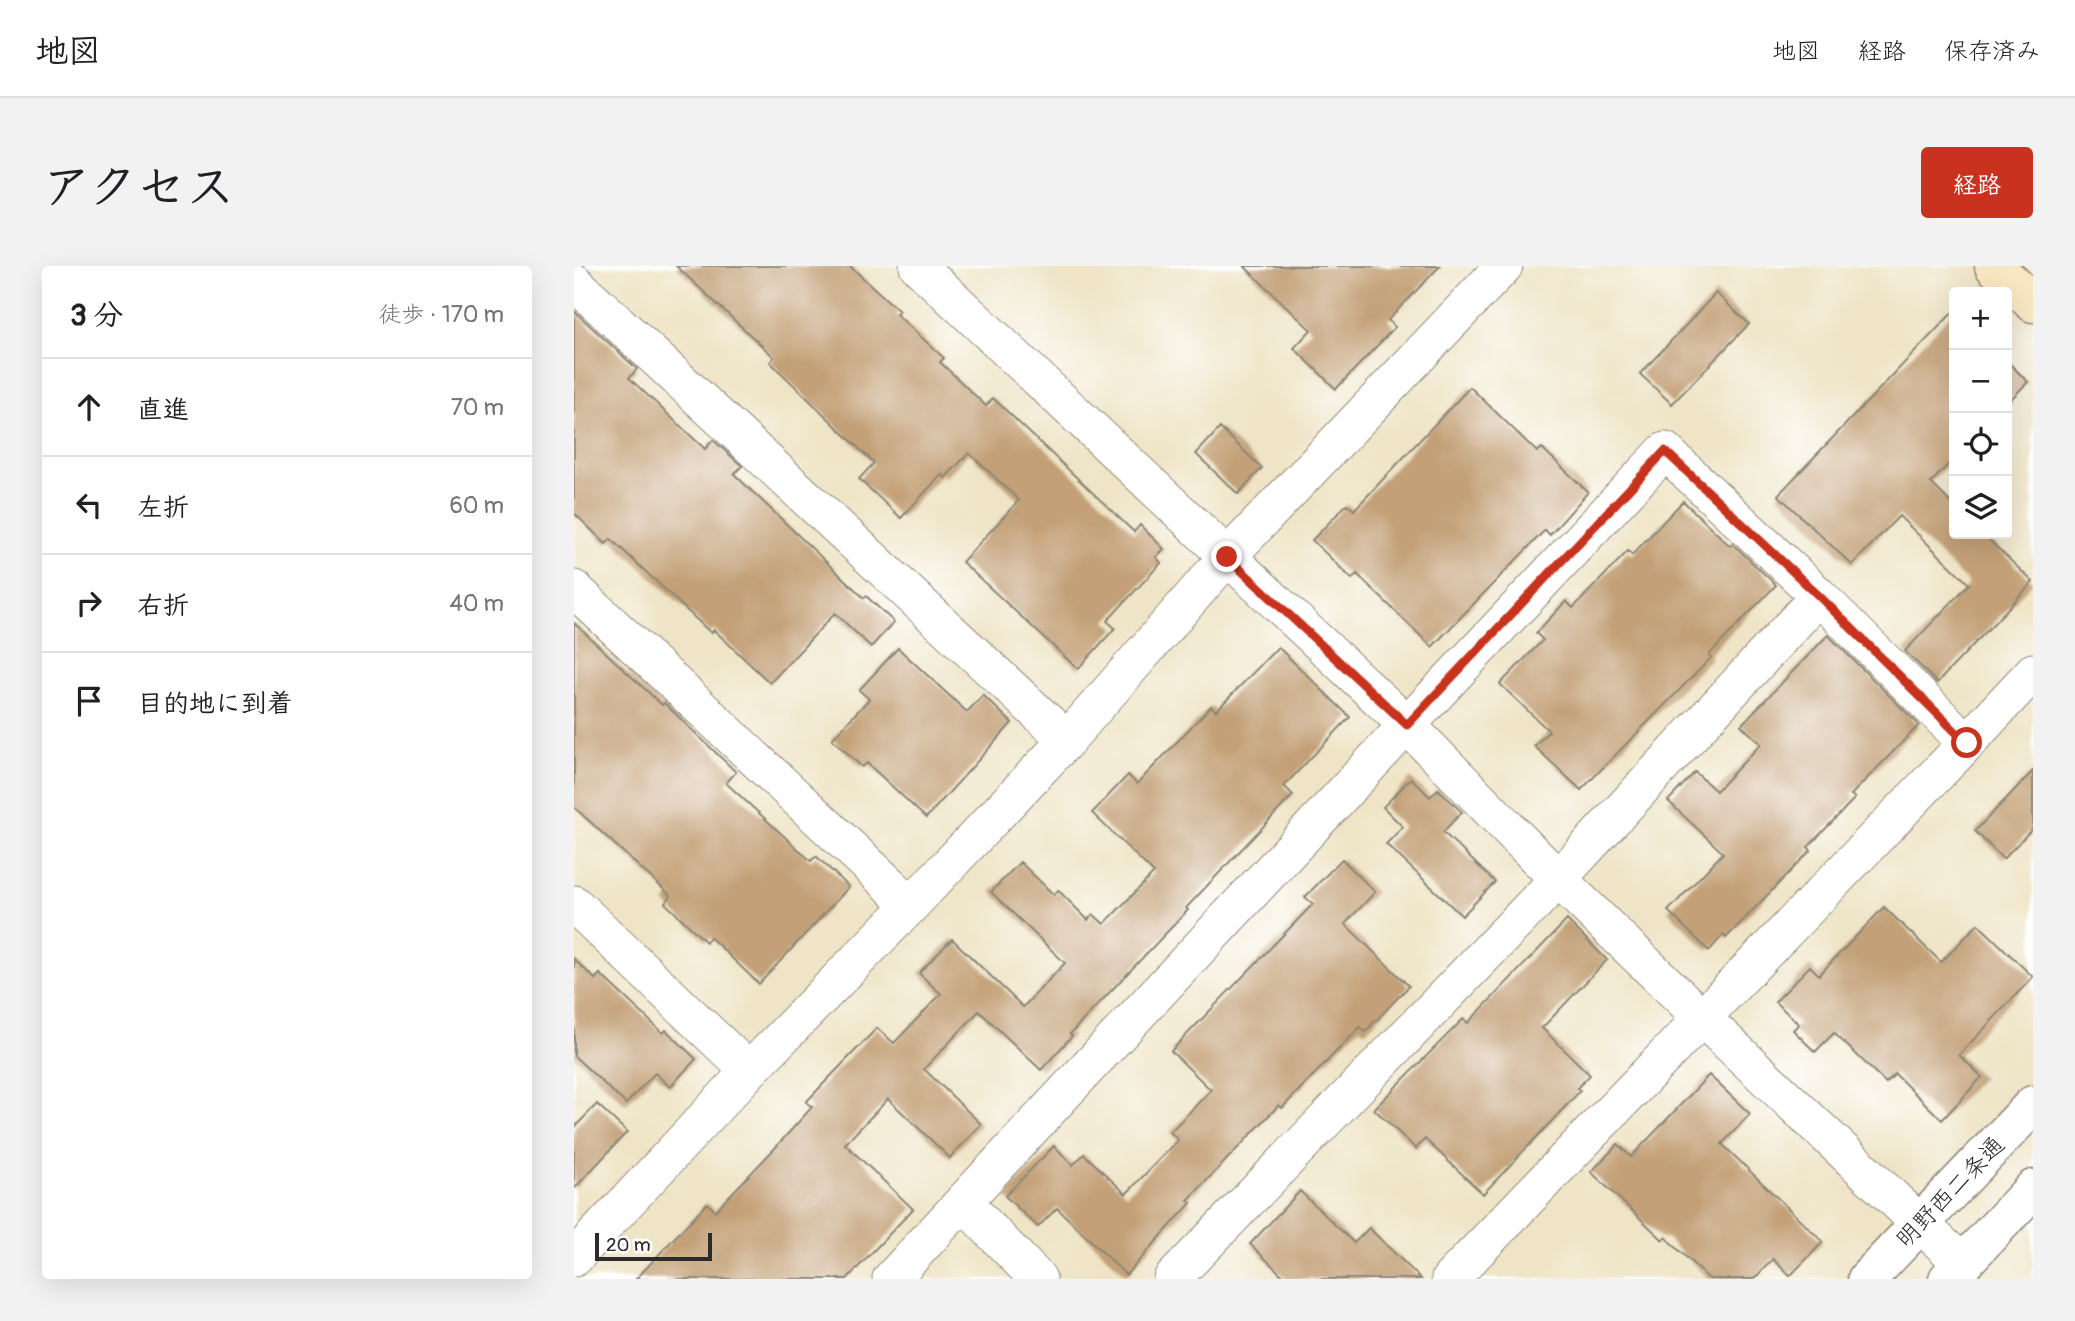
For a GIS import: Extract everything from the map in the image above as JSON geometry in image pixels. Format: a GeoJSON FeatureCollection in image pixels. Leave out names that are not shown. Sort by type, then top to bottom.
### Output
{"type":"FeatureCollection","features":[{"type":"Feature","properties":{"kind":"main road"},"geometry":{"type":"LineString","coordinates":[[1994,266],[2033,303]]}},
{"type":"Feature","properties":{"kind":"street"},"geometry":{"type":"LineString","coordinates":[[918,266],[1407,725],[1558,878],[1702,1018],[1920,1223],[1955,1271],[2033,1189]]}},
{"type":"Feature","properties":{"kind":"street"},"geometry":{"type":"LineString","coordinates":[[574,1258],[749,1071],[1067,740],[1227,557],[1504,266]]}},
{"type":"Feature","properties":{"kind":"street"},"geometry":{"type":"LineString","coordinates":[[574,282],[1067,740]]}},
{"type":"Feature","properties":{"kind":"street"},"geometry":{"type":"LineString","coordinates":[[891,1279],[1665,451],[1819,596],[1967,743]]}},
{"type":"Feature","properties":{"kind":"street"},"geometry":{"type":"LineString","coordinates":[[574,589],[911,905]]}},
{"type":"Feature","properties":{"kind":"street"},"geometry":{"type":"LineString","coordinates":[[1172,1279],[1558,878],[1819,596]]}},
{"type":"Feature","properties":{"kind":"street"},"geometry":{"type":"LineString","coordinates":[[1450,1279],[2033,672]]}},
{"type":"Feature","properties":{"kind":"street"},"geometry":{"type":"LineString","coordinates":[[574,904],[749,1071]]}},
{"type":"Feature","properties":{"kind":"street","name":"明野西二条通"},"geometry":{"type":"LineString","coordinates":[[1867,1279],[2033,1105]]}},
{"type":"Feature","properties":{"kind":"street"},"geometry":{"type":"LineString","coordinates":[[963,1202],[1038,1279]]}},
{"type":"Feature","properties":{"kind":"building"},"geometry":{"type":"Polygon","coordinates":[[[676,266],[850,266],[899,311],[896,314],[944,358],[940,362],[986,406],[993,398],[1134,532],[1140,525],[1164,549],[1156,557],[1161,563],[1107,621],[1115,628],[1078,669],[962,562],[1019,500],[969,453],[945,478],[942,474],[901,518],[859,479],[874,463],[770,362],[774,357],[676,266]]]}},
{"type":"Feature","properties":{"kind":"building"},"geometry":{"type":"Polygon","coordinates":[[[1244,266],[1440,266],[1388,320],[1395,327],[1336,389],[1294,348],[1311,330],[1244,266]]]}},
{"type":"Feature","properties":{"kind":"building"},"geometry":{"type":"Polygon","coordinates":[[[1716,293],[1749,324],[1672,404],[1640,374],[1716,293]]]}},
{"type":"Feature","properties":{"kind":"building"},"geometry":{"type":"Polygon","coordinates":[[[574,311],[637,369],[629,378],[705,449],[713,440],[742,466],[734,474],[864,598],[866,596],[894,622],[871,647],[835,613],[770,683],[714,630],[711,633],[611,539],[606,544],[574,513],[574,311]]]}},
{"type":"Feature","properties":{"kind":"building"},"geometry":{"type":"Polygon","coordinates":[[[1949,316],[1949,463],[1931,483],[1949,501],[1949,539],[1988,539],[2033,582],[1937,683],[1905,651],[1969,584],[1899,516],[1852,565],[1778,495],[1949,316]]]}},
{"type":"Feature","properties":{"kind":"building"},"geometry":{"type":"Polygon","coordinates":[[[2012,366],[2028,382],[2012,398],[2012,366]]]}},
{"type":"Feature","properties":{"kind":"building"},"geometry":{"type":"Polygon","coordinates":[[[1470,387],[1537,452],[1542,448],[1588,492],[1550,535],[1545,530],[1432,647],[1357,574],[1352,579],[1312,540],[1347,504],[1354,510],[1470,387]]]}},
{"type":"Feature","properties":{"kind":"building"},"geometry":{"type":"Polygon","coordinates":[[[1220,428],[1262,468],[1238,494],[1196,454],[1220,428]]]}},
{"type":"Feature","properties":{"kind":"building"},"geometry":{"type":"Polygon","coordinates":[[[1683,501],[1776,585],[1709,655],[1711,658],[1581,790],[1534,746],[1549,731],[1500,684],[1543,640],[1536,633],[1566,601],[1573,608],[1628,551],[1632,555],[1683,501]]]}},
{"type":"Feature","properties":{"kind":"building"},"geometry":{"type":"Polygon","coordinates":[[[574,623],[736,772],[726,783],[811,861],[816,856],[849,887],[759,984],[710,937],[706,942],[665,903],[671,896],[574,807],[574,623]]]}},
{"type":"Feature","properties":{"kind":"building"},"geometry":{"type":"Polygon","coordinates":[[[1828,635],[1919,725],[1851,795],[1855,798],[1808,847],[1811,850],[1726,938],[1723,935],[1709,951],[1668,911],[1723,853],[1668,801],[1695,772],[1716,791],[1761,744],[1741,725],[1828,635]]]}},
{"type":"Feature","properties":{"kind":"building"},"geometry":{"type":"Polygon","coordinates":[[[1278,647],[1350,717],[1284,786],[1293,795],[1070,1034],[1072,1036],[1041,1070],[979,1011],[924,1069],[981,1124],[950,1158],[888,1099],[845,1144],[913,1209],[847,1279],[636,1279],[707,1203],[715,1211],[812,1107],[806,1102],[877,1028],[894,1043],[941,994],[919,973],[952,939],[1023,1007],[1065,963],[991,892],[1020,862],[1054,895],[1058,890],[1088,920],[1093,914],[1104,924],[1154,873],[1092,813],[1128,775],[1137,784],[1211,706],[1216,711],[1278,647]]]}},
{"type":"Feature","properties":{"kind":"building"},"geometry":{"type":"Polygon","coordinates":[[[898,648],[967,712],[983,695],[1012,723],[926,818],[867,763],[862,767],[832,739],[869,699],[859,690],[898,648]]]}},
{"type":"Feature","properties":{"kind":"building"},"geometry":{"type":"Polygon","coordinates":[[[2033,771],[2033,828],[2003,859],[1975,831],[2033,771]]]}},
{"type":"Feature","properties":{"kind":"building"},"geometry":{"type":"Polygon","coordinates":[[[1411,778],[1430,797],[1438,789],[1462,812],[1443,832],[1495,882],[1462,916],[1386,844],[1403,827],[1383,807],[1411,778]]]}},
{"type":"Feature","properties":{"kind":"building"},"geometry":{"type":"Polygon","coordinates":[[[1342,859],[1375,892],[1345,924],[1409,986],[1365,1032],[1360,1027],[1282,1108],[1279,1105],[1188,1200],[1191,1203],[1126,1275],[1057,1208],[1038,1227],[1005,1196],[1054,1146],[1073,1165],[1084,1154],[1126,1194],[1178,1140],[1170,1132],[1211,1090],[1171,1051],[1313,904],[1305,897],[1342,859]]]}},
{"type":"Feature","properties":{"kind":"building"},"geometry":{"type":"Polygon","coordinates":[[[1884,907],[1941,962],[1978,924],[2033,977],[1959,1055],[1982,1077],[1942,1120],[1895,1074],[1886,1083],[1834,1033],[1815,1052],[1793,1030],[1799,1024],[1775,1002],[1810,966],[1819,975],[1884,907]]]}},
{"type":"Feature","properties":{"kind":"building"},"geometry":{"type":"Polygon","coordinates":[[[1567,920],[1607,960],[1542,1028],[1590,1075],[1577,1088],[1580,1091],[1483,1194],[1425,1139],[1416,1149],[1374,1109],[1463,1019],[1468,1023],[1567,920]]]}},
{"type":"Feature","properties":{"kind":"building"},"geometry":{"type":"Polygon","coordinates":[[[574,959],[595,979],[600,974],[663,1033],[666,1030],[696,1059],[670,1087],[655,1073],[626,1104],[574,1056],[574,959]]]}},
{"type":"Feature","properties":{"kind":"building"},"geometry":{"type":"Polygon","coordinates":[[[1709,1075],[1750,1114],[1722,1144],[1823,1242],[1790,1276],[1773,1259],[1754,1279],[1709,1279],[1591,1172],[1618,1144],[1631,1157],[1709,1075]]]}},
{"type":"Feature","properties":{"kind":"building"},"geometry":{"type":"Polygon","coordinates":[[[597,1104],[627,1132],[574,1189],[574,1128],[597,1104]]]}},
{"type":"Feature","properties":{"kind":"building"},"geometry":{"type":"Polygon","coordinates":[[[1300,1191],[1354,1243],[1369,1228],[1421,1279],[1286,1279],[1250,1244],[1300,1191]]]}},
{"type":"Feature","properties":{"kind":"route"},"geometry":{"type":"LineString","coordinates":[[1227,557],[1407,725],[1665,451],[1819,596],[1967,743]]}}]}
